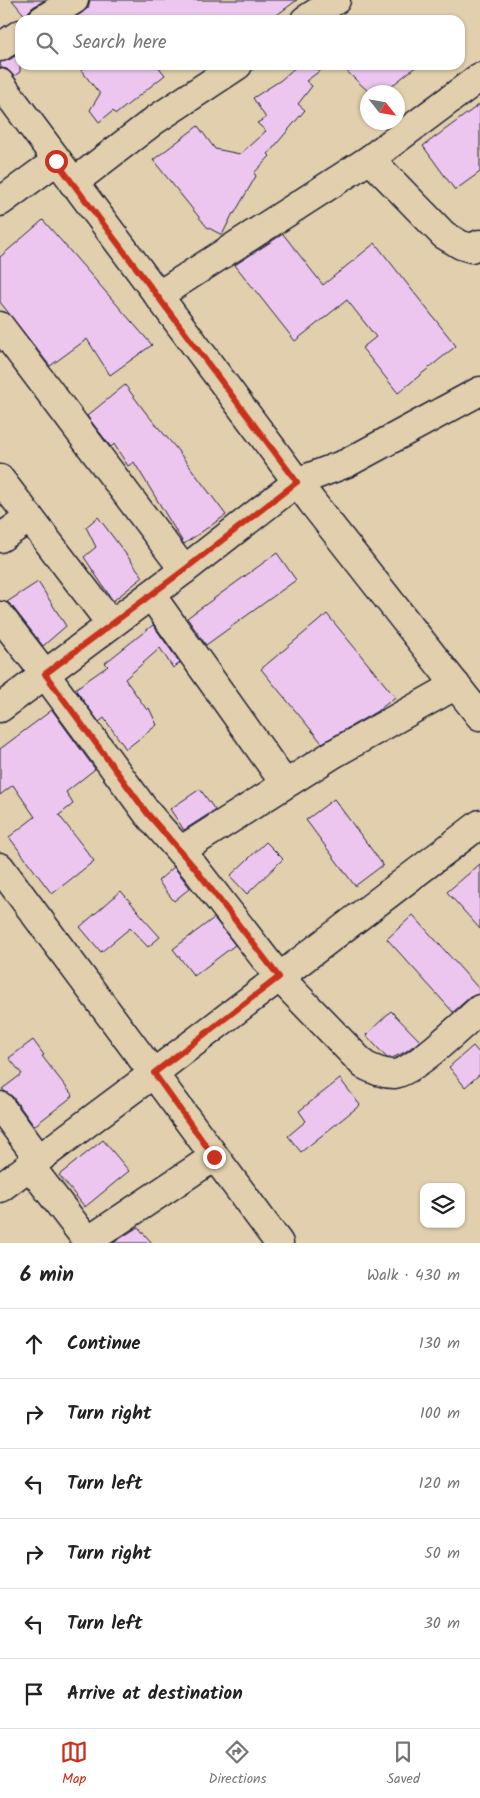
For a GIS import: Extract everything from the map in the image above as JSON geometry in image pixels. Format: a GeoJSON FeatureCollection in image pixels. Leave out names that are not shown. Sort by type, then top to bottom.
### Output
{"type":"FeatureCollection","features":[{"type":"Feature","properties":{"kind":"street"},"geometry":{"type":"LineString","coordinates":[[50,15],[74,0]]}},
{"type":"Feature","properties":{"kind":"street"},"geometry":{"type":"LineString","coordinates":[[314,15],[336,0]]}},
{"type":"Feature","properties":{"kind":"street"},"geometry":{"type":"LineString","coordinates":[[0,47],[15,37]]}},
{"type":"Feature","properties":{"kind":"street"},"geometry":{"type":"LineString","coordinates":[[73,183],[155,120],[230,70]]}},
{"type":"Feature","properties":{"kind":"street"},"geometry":{"type":"LineString","coordinates":[[158,295],[370,159],[480,77]]}},
{"type":"Feature","properties":{"kind":"street"},"geometry":{"type":"LineString","coordinates":[[0,83],[56,161],[297,482],[480,716]]}},
{"type":"Feature","properties":{"kind":"street"},"geometry":{"type":"LineString","coordinates":[[370,159],[444,235],[471,248],[480,244]]}},
{"type":"Feature","properties":{"kind":"street"},"geometry":{"type":"LineString","coordinates":[[0,202],[56,161]]}},
{"type":"Feature","properties":{"kind":"street"},"geometry":{"type":"LineString","coordinates":[[0,326],[184,570]]}},
{"type":"Feature","properties":{"kind":"street"},"geometry":{"type":"LineString","coordinates":[[0,708],[184,570],[297,482],[348,463],[480,391]]}},
{"type":"Feature","properties":{"kind":"street"},"geometry":{"type":"LineString","coordinates":[[0,478],[111,624]]}},
{"type":"Feature","properties":{"kind":"street"},"geometry":{"type":"LineString","coordinates":[[0,538],[30,518]]}},
{"type":"Feature","properties":{"kind":"street"},"geometry":{"type":"LineString","coordinates":[[151,595],[285,784]]}},
{"type":"Feature","properties":{"kind":"street"},"geometry":{"type":"LineString","coordinates":[[0,616],[147,813],[200,875],[279,977],[364,1065],[379,1072],[395,1074],[412,1067],[480,1009]]}},
{"type":"Feature","properties":{"kind":"street"},"geometry":{"type":"LineString","coordinates":[[180,851],[335,753],[456,685]]}},
{"type":"Feature","properties":{"kind":"street"},"geometry":{"type":"LineString","coordinates":[[0,1188],[480,824]]}},
{"type":"Feature","properties":{"kind":"street"},"geometry":{"type":"LineString","coordinates":[[0,867],[279,1243]]}},
{"type":"Feature","properties":{"kind":"street"},"geometry":{"type":"LineString","coordinates":[[0,1106],[35,1163],[89,1242],[214,1157]]}},
{"type":"Feature","properties":{"kind":"building"},"geometry":{"type":"Polygon","coordinates":[[[12,0],[45,0],[33,7],[28,15],[24,15],[12,0]]]}},
{"type":"Feature","properties":{"kind":"building"},"geometry":{"type":"Polygon","coordinates":[[[90,0],[297,0],[277,15],[78,15],[88,8],[90,0]]]}},
{"type":"Feature","properties":{"kind":"building"},"geometry":{"type":"Polygon","coordinates":[[[15,56],[15,70],[20,70],[14,76],[7,69],[1,68],[0,62],[15,56]]]}},
{"type":"Feature","properties":{"kind":"building"},"geometry":{"type":"Polygon","coordinates":[[[81,70],[161,70],[165,75],[116,114],[113,111],[99,122],[90,110],[100,94],[81,70]]]}},
{"type":"Feature","properties":{"kind":"building"},"geometry":{"type":"Polygon","coordinates":[[[292,70],[321,70],[306,81],[312,86],[298,104],[305,110],[268,154],[270,156],[254,173],[256,176],[222,235],[207,227],[153,160],[198,126],[215,149],[240,154],[266,131],[257,123],[266,118],[253,98],[281,80],[292,70]]]}},
{"type":"Feature","properties":{"kind":"building"},"geometry":{"type":"Polygon","coordinates":[[[345,70],[412,70],[393,85],[361,85],[345,70]]]}},
{"type":"Feature","properties":{"kind":"building"},"geometry":{"type":"Polygon","coordinates":[[[480,104],[480,172],[455,190],[423,146],[480,104]]]}},
{"type":"Feature","properties":{"kind":"building"},"geometry":{"type":"Polygon","coordinates":[[[43,220],[152,345],[110,375],[87,339],[50,366],[0,302],[0,257],[43,220]]]}},
{"type":"Feature","properties":{"kind":"building"},"geometry":{"type":"Polygon","coordinates":[[[283,234],[323,285],[375,243],[456,346],[398,393],[362,348],[376,337],[347,300],[295,341],[235,265],[283,234]]]}},
{"type":"Feature","properties":{"kind":"building"},"geometry":{"type":"Polygon","coordinates":[[[125,385],[226,515],[184,544],[134,462],[128,466],[114,444],[111,447],[87,416],[125,385]]]}},
{"type":"Feature","properties":{"kind":"building"},"geometry":{"type":"Polygon","coordinates":[[[98,517],[143,577],[113,601],[84,557],[96,547],[86,527],[98,517]]]}},
{"type":"Feature","properties":{"kind":"building"},"geometry":{"type":"Polygon","coordinates":[[[277,553],[296,580],[206,645],[187,618],[277,553]]]}},
{"type":"Feature","properties":{"kind":"building"},"geometry":{"type":"Polygon","coordinates":[[[38,582],[66,626],[43,646],[7,602],[38,582]]]}},
{"type":"Feature","properties":{"kind":"building"},"geometry":{"type":"Polygon","coordinates":[[[327,614],[395,697],[379,710],[322,743],[261,669],[327,614]]]}},
{"type":"Feature","properties":{"kind":"building"},"geometry":{"type":"Polygon","coordinates":[[[153,625],[180,663],[173,668],[160,648],[125,679],[147,710],[149,708],[157,725],[126,749],[104,718],[99,722],[75,689],[108,666],[105,663],[153,625]]]}},
{"type":"Feature","properties":{"kind":"building"},"geometry":{"type":"Polygon","coordinates":[[[52,710],[95,769],[66,792],[73,804],[59,815],[94,861],[52,894],[9,837],[35,817],[13,785],[0,795],[0,749],[52,710]]]}},
{"type":"Feature","properties":{"kind":"building"},"geometry":{"type":"Polygon","coordinates":[[[200,789],[215,810],[184,830],[170,809],[200,789]]]}},
{"type":"Feature","properties":{"kind":"building"},"geometry":{"type":"Polygon","coordinates":[[[334,799],[383,865],[355,886],[306,820],[334,799]]]}},
{"type":"Feature","properties":{"kind":"building"},"geometry":{"type":"Polygon","coordinates":[[[266,842],[283,859],[247,894],[230,876],[266,842]]]}},
{"type":"Feature","properties":{"kind":"building"},"geometry":{"type":"Polygon","coordinates":[[[480,864],[480,929],[447,892],[480,864]]]}},
{"type":"Feature","properties":{"kind":"building"},"geometry":{"type":"Polygon","coordinates":[[[174,867],[190,888],[174,901],[158,881],[174,867]]]}},
{"type":"Feature","properties":{"kind":"building"},"geometry":{"type":"Polygon","coordinates":[[[121,891],[160,937],[148,947],[130,928],[101,952],[80,927],[121,891]]]}},
{"type":"Feature","properties":{"kind":"building"},"geometry":{"type":"Polygon","coordinates":[[[413,915],[480,990],[480,994],[470,997],[453,1012],[387,939],[413,915]]]}},
{"type":"Feature","properties":{"kind":"building"},"geometry":{"type":"Polygon","coordinates":[[[214,918],[235,945],[194,976],[173,949],[214,918]]]}},
{"type":"Feature","properties":{"kind":"building"},"geometry":{"type":"Polygon","coordinates":[[[391,1011],[420,1041],[405,1052],[392,1058],[387,1058],[366,1035],[391,1011]]]}},
{"type":"Feature","properties":{"kind":"building"},"geometry":{"type":"Polygon","coordinates":[[[33,1040],[44,1055],[42,1056],[73,1096],[34,1126],[13,1097],[2,1089],[22,1074],[9,1058],[33,1040]]]}},
{"type":"Feature","properties":{"kind":"building"},"geometry":{"type":"Polygon","coordinates":[[[473,1046],[480,1054],[480,1074],[465,1087],[449,1067],[473,1046]]]}},
{"type":"Feature","properties":{"kind":"building"},"geometry":{"type":"Polygon","coordinates":[[[340,1079],[360,1105],[301,1152],[288,1136],[306,1121],[299,1111],[340,1079]]]}},
{"type":"Feature","properties":{"kind":"building"},"geometry":{"type":"Polygon","coordinates":[[[103,1140],[129,1171],[85,1207],[59,1175],[103,1140]]]}},
{"type":"Feature","properties":{"kind":"building"},"geometry":{"type":"Polygon","coordinates":[[[138,1227],[152,1243],[113,1243],[138,1227]]]}},
{"type":"Feature","properties":{"kind":"route"},"geometry":{"type":"LineString","coordinates":[[56,161],[297,482],[184,570],[45,674],[147,813],[194,867],[279,977],[154,1073],[214,1157]]}}]}
